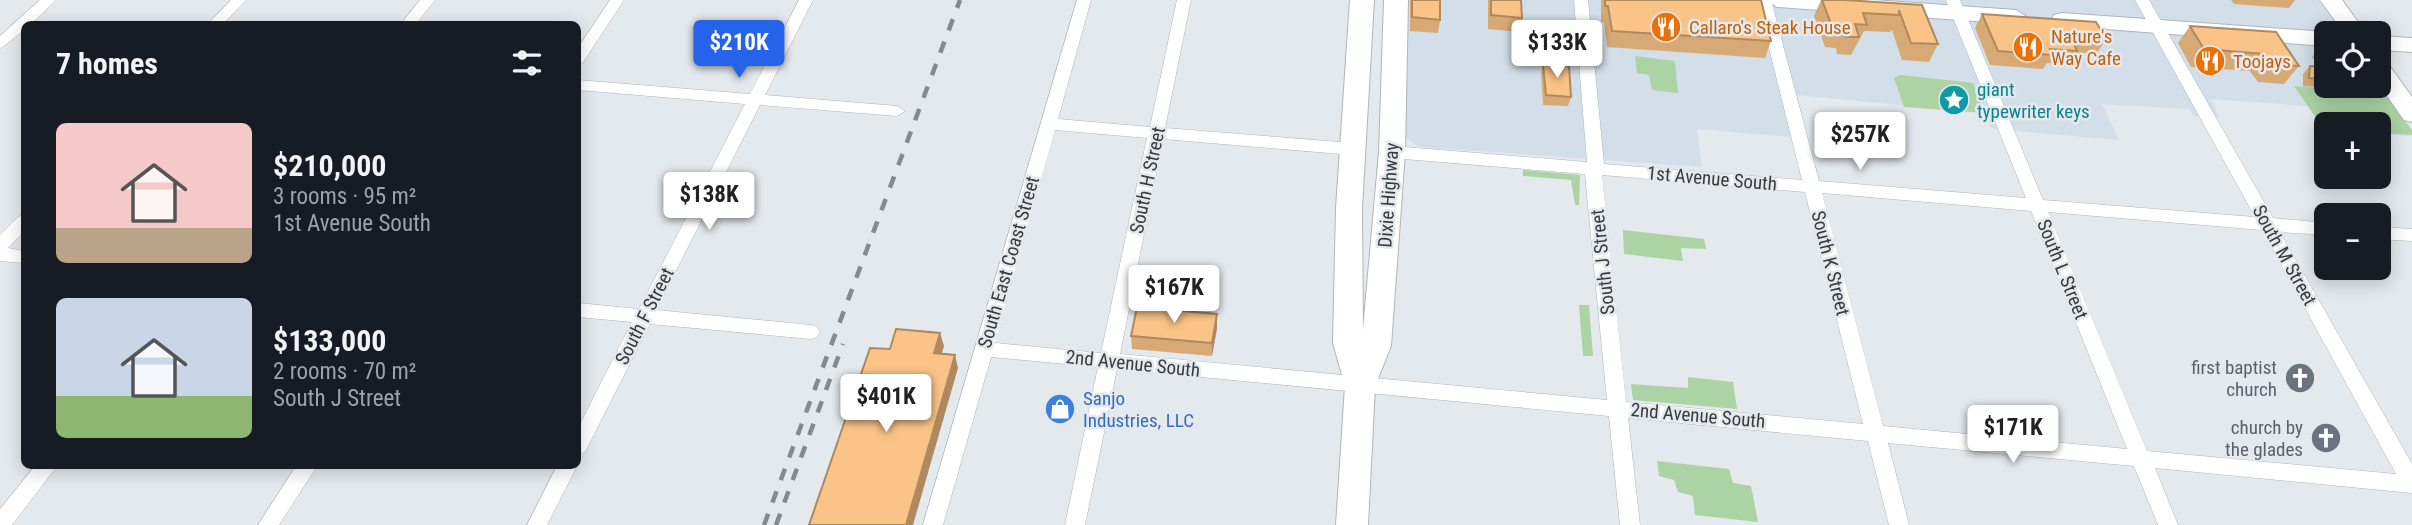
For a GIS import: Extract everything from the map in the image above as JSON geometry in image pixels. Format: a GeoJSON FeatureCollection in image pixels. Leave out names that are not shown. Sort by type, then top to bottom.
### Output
{"type":"FeatureCollection","features":[{"type":"Feature","properties":{"kind":"main road","name":"Dixie Highway"},"geometry":{"type":"LineString","coordinates":[[1360,386],[1348,343],[1352,149],[1362,0]]}},
{"type":"Feature","properties":{"kind":"main road","name":"Dixie Highway"},"geometry":{"type":"LineString","coordinates":[[1352,525],[1360,386],[1376,346],[1392,152],[1396,0]]}},
{"type":"Feature","properties":{"kind":"main road"},"geometry":{"type":"LineString","coordinates":[[1777,0],[1955,6],[2314,38]]}},
{"type":"Feature","properties":{"kind":"main road"},"geometry":{"type":"LineString","coordinates":[[2331,0],[2346,21]]}},
{"type":"Feature","properties":{"kind":"main road"},"geometry":{"type":"LineString","coordinates":[[2391,44],[2412,45]]}},
{"type":"Feature","properties":{"kind":"main road"},"geometry":{"type":"LineString","coordinates":[[2391,84],[2412,114]]}},
{"type":"Feature","properties":{"kind":"street"},"geometry":{"type":"LineString","coordinates":[[24,21],[49,0]]}},
{"type":"Feature","properties":{"kind":"street"},"geometry":{"type":"LineString","coordinates":[[218,21],[239,0]]}},
{"type":"Feature","properties":{"kind":"street"},"geometry":{"type":"LineString","coordinates":[[410,21],[428,0]]}},
{"type":"Feature","properties":{"kind":"street"},"geometry":{"type":"LineString","coordinates":[[581,54],[617,0]]}},
{"type":"Feature","properties":{"kind":"street","name":"South F Street"},"geometry":{"type":"LineString","coordinates":[[581,440],[806,0]]}},
{"type":"Feature","properties":{"kind":"street","name":"South East Coast Street"},"geometry":{"type":"LineString","coordinates":[[933,525],[1084,0]]}},
{"type":"Feature","properties":{"kind":"street","name":"South H Street"},"geometry":{"type":"LineString","coordinates":[[1075,525],[1184,0]]}},
{"type":"Feature","properties":{"kind":"street","name":"South J Street"},"geometry":{"type":"LineString","coordinates":[[1581,0],[1596,160],[1593,168],[1630,525]]}},
{"type":"Feature","properties":{"kind":"street","name":"South K Street"},"geometry":{"type":"LineString","coordinates":[[1764,0],[1899,525]]}},
{"type":"Feature","properties":{"kind":"street","name":"South M Street"},"geometry":{"type":"LineString","coordinates":[[2142,0],[2412,483]]}},
{"type":"Feature","properties":{"kind":"street","name":"South L Street"},"geometry":{"type":"LineString","coordinates":[[1955,6],[2168,525]]}},
{"type":"Feature","properties":{"kind":"street"},"geometry":{"type":"LineString","coordinates":[[2,40],[21,24]]}},
{"type":"Feature","properties":{"kind":"street"},"geometry":{"type":"LineString","coordinates":[[2,40],[21,39]]}},
{"type":"Feature","properties":{"kind":"street"},"geometry":{"type":"LineString","coordinates":[[581,85],[897,111]]}},
{"type":"Feature","properties":{"kind":"street"},"geometry":{"type":"LineString","coordinates":[[1048,124],[1352,149]]}},
{"type":"Feature","properties":{"kind":"street","name":"1st Avenue South"},"geometry":{"type":"LineString","coordinates":[[1392,152],[2314,228]]}},
{"type":"Feature","properties":{"kind":"street"},"geometry":{"type":"LineString","coordinates":[[0,246],[21,224]]}},
{"type":"Feature","properties":{"kind":"street"},"geometry":{"type":"LineString","coordinates":[[2391,234],[2412,235]]}},
{"type":"Feature","properties":{"kind":"street"},"geometry":{"type":"LineString","coordinates":[[0,254],[21,257]]}},
{"type":"Feature","properties":{"kind":"street"},"geometry":{"type":"LineString","coordinates":[[581,310],[811,332]]}},
{"type":"Feature","properties":{"kind":"street","name":"2nd Avenue South"},"geometry":{"type":"LineString","coordinates":[[983,349],[2412,483]]}},
{"type":"Feature","properties":{"kind":"street"},"geometry":{"type":"LineString","coordinates":[[0,524],[45,469]]}},
{"type":"Feature","properties":{"kind":"street"},"geometry":{"type":"LineString","coordinates":[[268,525],[305,469]]}},
{"type":"Feature","properties":{"kind":"street"},"geometry":{"type":"LineString","coordinates":[[537,525],[565,469]]}},
{"type":"Feature","properties":{"kind":"shaded area"},"geometry":{"type":"Polygon","coordinates":[[[1407,0],[2318,0],[2333,21],[2314,21],[2314,98],[2387,98],[2412,136],[2391,135],[2391,112],[2314,112],[2314,115],[2307,106],[2211,99],[2219,117],[2194,116],[2189,109],[2102,104],[2119,140],[1991,128],[1985,113],[1785,94],[1793,137],[1697,129],[1702,167],[1418,147],[1403,134],[1407,0]]]}},
{"type":"Feature","properties":{"kind":"green space"},"geometry":{"type":"Polygon","coordinates":[[[1635,56],[1675,61],[1678,93],[1652,90],[1649,75],[1637,73],[1635,56]]]}},
{"type":"Feature","properties":{"kind":"green space"},"geometry":{"type":"Polygon","coordinates":[[[1900,75],[1973,83],[1985,113],[1904,107],[1894,78],[1900,75]]]}},
{"type":"Feature","properties":{"kind":"green space"},"geometry":{"type":"Polygon","coordinates":[[[2294,86],[2314,88],[2314,98],[2388,98],[2412,130],[2412,135],[2391,134],[2391,112],[2314,112],[2314,115],[2294,86]]]}},
{"type":"Feature","properties":{"kind":"green space"},"geometry":{"type":"Polygon","coordinates":[[[1523,170],[1580,175],[1579,205],[1575,205],[1571,180],[1523,176],[1523,170]]]}},
{"type":"Feature","properties":{"kind":"green space"},"geometry":{"type":"Polygon","coordinates":[[[1623,230],[1704,239],[1706,249],[1681,248],[1683,261],[1624,254],[1623,230]]]}},
{"type":"Feature","properties":{"kind":"green space"},"geometry":{"type":"Polygon","coordinates":[[[1579,305],[1589,305],[1593,356],[1583,356],[1579,305]]]}},
{"type":"Feature","properties":{"kind":"green space"},"geometry":{"type":"Polygon","coordinates":[[[1688,377],[1733,382],[1737,409],[1633,400],[1631,384],[1688,388],[1688,377]]]}},
{"type":"Feature","properties":{"kind":"green space"},"geometry":{"type":"Polygon","coordinates":[[[1657,461],[1729,469],[1733,483],[1751,486],[1758,522],[1695,515],[1693,496],[1678,492],[1674,480],[1659,476],[1657,461]]]}},
{"type":"Feature","properties":{"kind":"building"},"geometry":{"type":"Polygon","coordinates":[[[1412,0],[1440,0],[1440,20],[1412,17],[1412,0]]]}},
{"type":"Feature","properties":{"kind":"building"},"geometry":{"type":"Polygon","coordinates":[[[1491,0],[1521,0],[1522,18],[1491,15],[1491,0]]]}},
{"type":"Feature","properties":{"kind":"building"},"geometry":{"type":"Polygon","coordinates":[[[1605,0],[1761,0],[1771,41],[1612,31],[1605,0]]]}},
{"type":"Feature","properties":{"kind":"building"},"geometry":{"type":"Polygon","coordinates":[[[1822,0],[1922,5],[1938,44],[1911,43],[1899,10],[1899,15],[1863,13],[1867,25],[1855,24],[1859,37],[1846,37],[1844,31],[1833,29],[1822,0]]]}},
{"type":"Feature","properties":{"kind":"building"},"geometry":{"type":"Polygon","coordinates":[[[1982,14],[2096,22],[2106,39],[2072,39],[2077,51],[2050,49],[2052,55],[1998,51],[1982,14]]]}},
{"type":"Feature","properties":{"kind":"building"},"geometry":{"type":"Polygon","coordinates":[[[2190,26],[2276,32],[2299,66],[2272,65],[2264,54],[2204,49],[2190,26]]]}},
{"type":"Feature","properties":{"kind":"building"},"geometry":{"type":"Polygon","coordinates":[[[1543,64],[1569,66],[1571,97],[1546,95],[1543,64]]]}},
{"type":"Feature","properties":{"kind":"building"},"geometry":{"type":"Polygon","coordinates":[[[2310,66],[2314,66],[2314,78],[2309,78],[2310,66]]]}},
{"type":"Feature","properties":{"kind":"building"},"geometry":{"type":"Polygon","coordinates":[[[1137,307],[1217,314],[1212,343],[1131,336],[1137,307]]]}},
{"type":"Feature","properties":{"kind":"building"},"geometry":{"type":"Polygon","coordinates":[[[896,329],[940,333],[934,353],[955,355],[906,525],[809,525],[870,348],[890,349],[896,329]]]}},
{"type":"Feature","properties":{"kind":"railway"},"geometry":{"type":"LineString","coordinates":[[764,525],[960,0]]}},
{"type":"Feature","properties":{"kind":"railway"},"geometry":{"type":"LineString","coordinates":[[776,525],[843,344]]}},
{"type":"Feature","properties":{"kind":"place","name":"Callaro's Steak House"},"geometry":{"type":"Point","coordinates":[1666,27]}},
{"type":"Feature","properties":{"kind":"place","name":"Nature's Way Cafe"},"geometry":{"type":"Point","coordinates":[2028,47]}},
{"type":"Feature","properties":{"kind":"place","name":"Toojays"},"geometry":{"type":"Point","coordinates":[2210,61]}},
{"type":"Feature","properties":{"kind":"place","name":"giant typewriter keys"},"geometry":{"type":"Point","coordinates":[1954,100]}},
{"type":"Feature","properties":{"kind":"place","name":"first baptist church"},"geometry":{"type":"Point","coordinates":[2300,378]}},
{"type":"Feature","properties":{"kind":"place","name":"Sanjo Industries, LLC"},"geometry":{"type":"Point","coordinates":[1060,409]}},
{"type":"Feature","properties":{"kind":"place","name":"church by the glades"},"geometry":{"type":"Point","coordinates":[2326,438]}}]}
